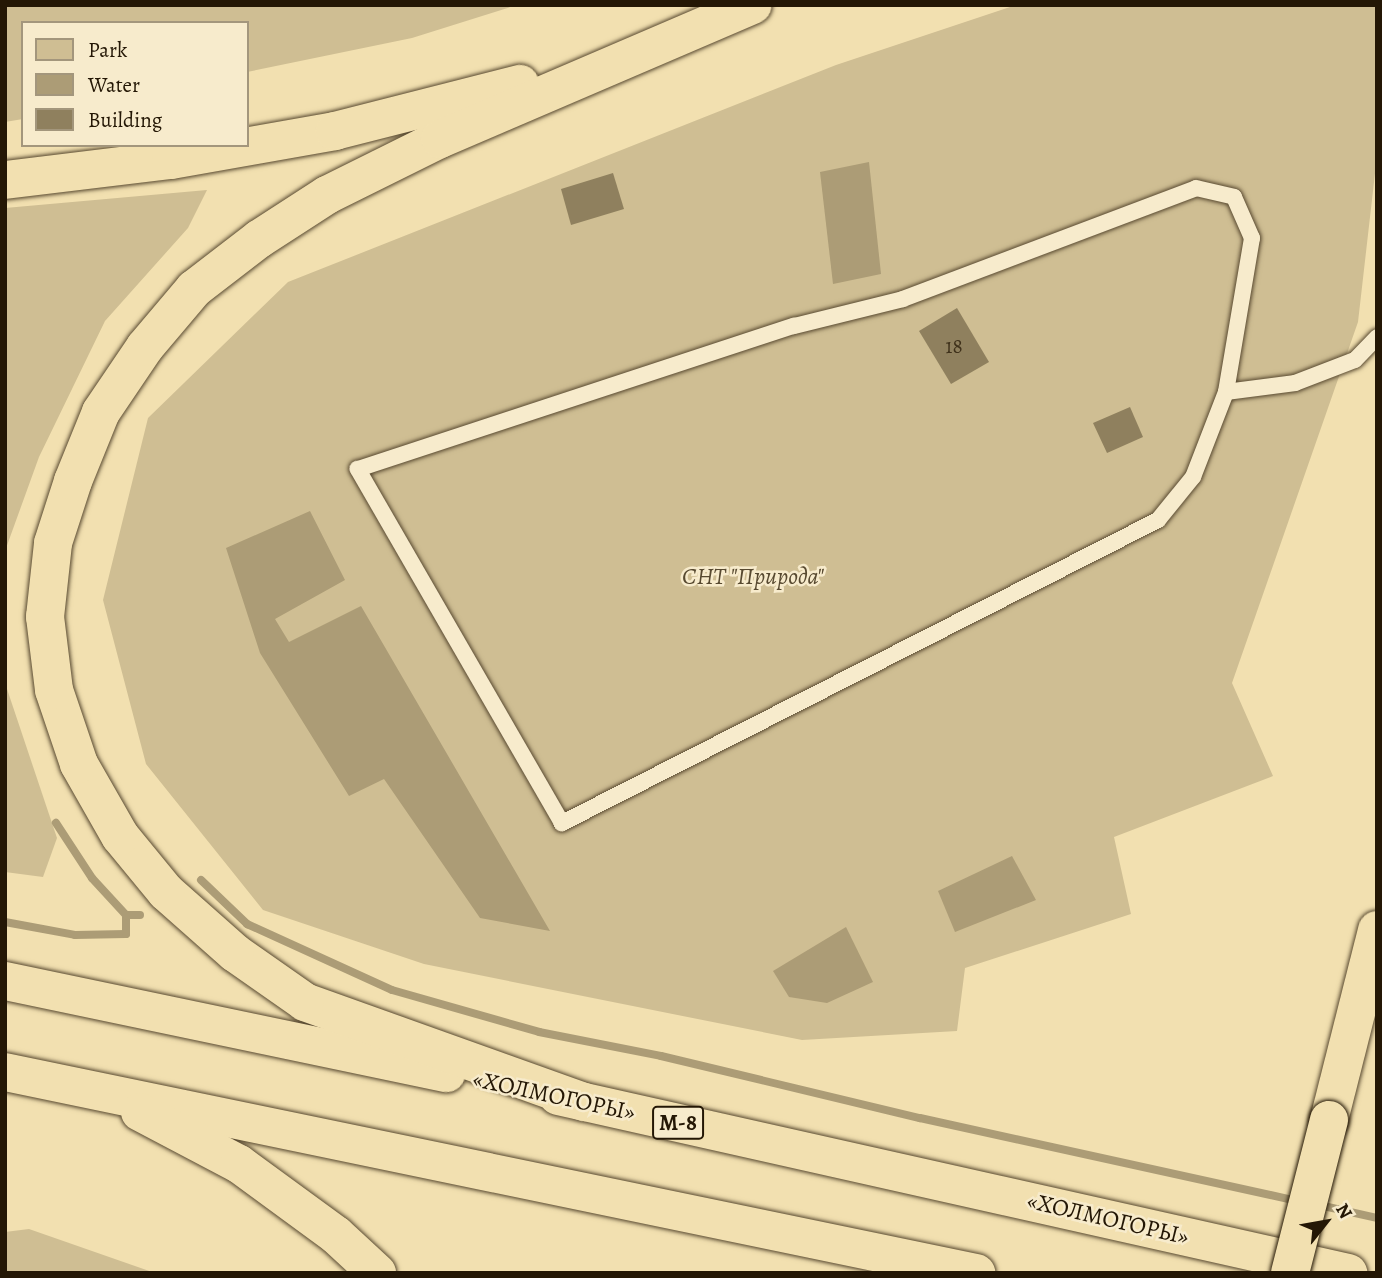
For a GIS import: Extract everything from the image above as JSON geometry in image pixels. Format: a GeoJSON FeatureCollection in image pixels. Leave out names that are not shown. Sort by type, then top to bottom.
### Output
{"type":"FeatureCollection","features":[{"type":"Feature","properties":{"kind":"highway"},"geometry":{"type":"LineString","coordinates":[[248,146],[335,131],[513,86],[740,10]]}},
{"type":"Feature","properties":{"kind":"highway"},"geometry":{"type":"LineString","coordinates":[[584,1102],[305,1002],[234,953],[166,892],[120,836],[79,764],[54,690],[45,617],[53,542],[72,481],[101,412],[145,347],[194,289],[259,239],[327,195],[440,139],[740,10]]}},
{"type":"Feature","properties":{"kind":"highway"},"geometry":{"type":"LineString","coordinates":[[5,180],[171,160],[245,147]]}},
{"type":"Feature","properties":{"kind":"highway"},"geometry":{"type":"LineString","coordinates":[[1290,1273],[1374,946]]}},
{"type":"Feature","properties":{"kind":"highway","name":"«ХОЛМОГОРЫ»"},"geometry":{"type":"LineString","coordinates":[[5,981],[584,1102],[1348,1273]]}},
{"type":"Feature","properties":{"kind":"highway"},"geometry":{"type":"LineString","coordinates":[[5,1072],[976,1273]]}},
{"type":"Feature","properties":{"kind":"highway"},"geometry":{"type":"LineString","coordinates":[[101,1092],[239,1164],[336,1234],[377,1273]]}},
{"type":"Feature","properties":{"kind":"lane"},"geometry":{"type":"LineString","coordinates":[[1196,188],[1234,197],[1252,238],[1226,392],[1193,477],[1158,520],[562,824],[358,469],[794,326],[903,299],[1196,188]]}},
{"type":"Feature","properties":{"kind":"lane"},"geometry":{"type":"LineString","coordinates":[[1226,392],[1295,383],[1355,360],[1377,337]]}},
{"type":"Feature","properties":{"kind":"green space"},"geometry":{"type":"Polygon","coordinates":[[[5,5],[517,5],[412,38],[248,72],[248,21],[21,21],[21,119],[5,122],[5,5]]]}},
{"type":"Feature","properties":{"kind":"green space","name":"СНТ \"Природа\""},"geometry":{"type":"Polygon","coordinates":[[[1016,5],[1377,5],[1377,156],[1358,322],[1232,683],[1273,776],[1114,837],[1131,914],[965,968],[957,1031],[802,1040],[424,964],[263,910],[146,764],[103,600],[148,418],[288,282],[836,65],[1016,5]]]}},
{"type":"Feature","properties":{"kind":"green space"},"geometry":{"type":"Polygon","coordinates":[[[207,190],[188,228],[105,321],[39,457],[5,551],[5,208],[207,190]]]}},
{"type":"Feature","properties":{"kind":"green space"},"geometry":{"type":"Polygon","coordinates":[[[5,683],[57,838],[43,877],[5,872],[5,683]]]}},
{"type":"Feature","properties":{"kind":"green space"},"geometry":{"type":"Polygon","coordinates":[[[29,1229],[155,1273],[5,1273],[5,1232],[29,1229]]]}},
{"type":"Feature","properties":{"kind":"water"},"geometry":{"type":"Polygon","coordinates":[[[869,162],[881,274],[833,284],[820,172],[869,162]]]}},
{"type":"Feature","properties":{"kind":"water"},"geometry":{"type":"Polygon","coordinates":[[[310,511],[345,580],[275,619],[289,642],[361,606],[550,931],[480,918],[384,779],[349,796],[260,653],[226,548],[310,511]]]}},
{"type":"Feature","properties":{"kind":"water"},"geometry":{"type":"Polygon","coordinates":[[[1012,856],[1036,900],[955,932],[938,891],[1012,856]]]}},
{"type":"Feature","properties":{"kind":"water"},"geometry":{"type":"Polygon","coordinates":[[[846,927],[873,982],[827,1003],[789,997],[773,971],[846,927]]]}},
{"type":"Feature","properties":{"kind":"building"},"geometry":{"type":"Polygon","coordinates":[[[613,173],[624,209],[571,225],[561,189],[613,173]]]}},
{"type":"Feature","properties":{"kind":"building"},"geometry":{"type":"Polygon","coordinates":[[[957,308],[989,362],[951,384],[919,331],[957,308]]]}},
{"type":"Feature","properties":{"kind":"building"},"geometry":{"type":"Polygon","coordinates":[[[1130,407],[1143,437],[1107,453],[1093,423],[1130,407]]]}},
{"type":"Feature","properties":{"kind":"waterway"},"geometry":{"type":"LineString","coordinates":[[5,922],[75,935],[126,934],[126,915],[92,878],[56,823]]}},
{"type":"Feature","properties":{"kind":"waterway"},"geometry":{"type":"LineString","coordinates":[[201,880],[247,924],[392,990],[539,1032],[661,1056],[920,1118],[1299,1201]]}},
{"type":"Feature","properties":{"kind":"waterway"},"geometry":{"type":"LineString","coordinates":[[126,915],[140,915]]}},
{"type":"Feature","properties":{"kind":"waterway"},"geometry":{"type":"LineString","coordinates":[[1319,1205],[1377,1218]]}}]}
